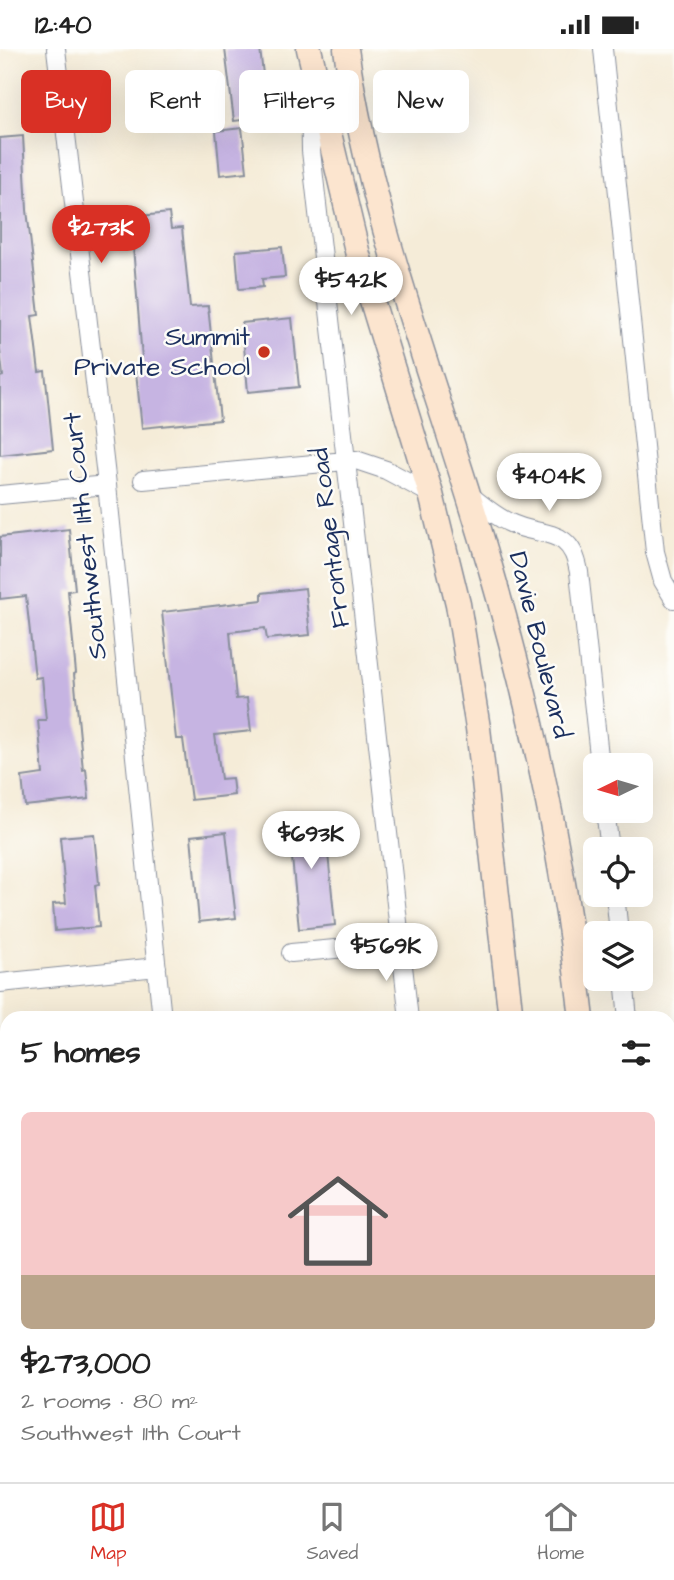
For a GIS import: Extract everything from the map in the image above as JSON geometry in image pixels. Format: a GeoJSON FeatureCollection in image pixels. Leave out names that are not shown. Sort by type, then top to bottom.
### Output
{"type":"FeatureCollection","features":[{"type":"Feature","properties":{"kind":"main road","name":"Davie Boulevard"},"geometry":{"type":"LineString","coordinates":[[346,49],[395,265],[500,602],[533,736],[563,885],[581,1011]]}},
{"type":"Feature","properties":{"kind":"main road"},"geometry":{"type":"LineString","coordinates":[[310,50],[358,255],[431,495],[458,604],[471,672],[510,1011]]}},
{"type":"Feature","properties":{"kind":"street","name":"Southwest 11th Court"},"geometry":{"type":"LineString","coordinates":[[56,49],[107,485],[161,1011]]}},
{"type":"Feature","properties":{"kind":"street"},"geometry":{"type":"LineString","coordinates":[[603,49],[655,552],[663,582],[674,599]]}},
{"type":"Feature","properties":{"kind":"street","name":"Frontage Road"},"geometry":{"type":"LineString","coordinates":[[310,50],[311,151],[408,1011]]}},
{"type":"Feature","properties":{"kind":"street"},"geometry":{"type":"LineString","coordinates":[[143,480],[348,460],[386,470],[431,495]]}},
{"type":"Feature","properties":{"kind":"street"},"geometry":{"type":"LineString","coordinates":[[0,495],[107,485]]}},
{"type":"Feature","properties":{"kind":"street"},"geometry":{"type":"LineString","coordinates":[[467,493],[509,523],[562,538],[573,553],[579,572],[599,753]]}},
{"type":"Feature","properties":{"kind":"street"},"geometry":{"type":"LineString","coordinates":[[291,953],[401,943]]}},
{"type":"Feature","properties":{"kind":"street"},"geometry":{"type":"LineString","coordinates":[[0,983],[157,967]]}},
{"type":"Feature","properties":{"kind":"street"},"geometry":{"type":"LineString","coordinates":[[625,991],[627,1011]]}},
{"type":"Feature","properties":{"kind":"building"},"geometry":{"type":"Polygon","coordinates":[[[225,49],[260,49],[262,70],[239,70],[239,120],[234,121],[225,49]]]}},
{"type":"Feature","properties":{"kind":"building"},"geometry":{"type":"Polygon","coordinates":[[[239,128],[239,133],[243,133],[247,172],[220,175],[216,133],[225,133],[225,130],[239,128]]]}},
{"type":"Feature","properties":{"kind":"building"},"geometry":{"type":"Polygon","coordinates":[[[23,136],[27,210],[39,315],[32,316],[39,372],[45,371],[53,449],[0,455],[0,377],[3,376],[0,350],[0,138],[23,136]]]}},
{"type":"Feature","properties":{"kind":"building"},"geometry":{"type":"Polygon","coordinates":[[[169,213],[171,229],[182,228],[190,307],[208,306],[220,420],[142,428],[136,372],[143,371],[132,234],[142,233],[141,216],[169,213]]]}},
{"type":"Feature","properties":{"kind":"building"},"geometry":{"type":"Polygon","coordinates":[[[282,247],[285,277],[262,279],[263,287],[239,289],[236,251],[282,247]]]}},
{"type":"Feature","properties":{"kind":"building"},"geometry":{"type":"Polygon","coordinates":[[[292,318],[299,387],[248,392],[242,323],[292,318]]]}},
{"type":"Feature","properties":{"kind":"building"},"geometry":{"type":"Polygon","coordinates":[[[69,529],[75,590],[68,591],[74,674],[83,770],[86,769],[89,799],[25,806],[22,777],[43,774],[38,720],[46,720],[42,677],[35,678],[26,596],[0,599],[0,537],[69,529]]]}},
{"type":"Feature","properties":{"kind":"building"},"geometry":{"type":"Polygon","coordinates":[[[305,588],[310,635],[267,639],[265,628],[230,632],[236,699],[247,698],[251,731],[215,735],[221,779],[232,778],[234,795],[191,800],[183,739],[176,739],[162,612],[262,600],[262,593],[305,588]]]}},
{"type":"Feature","properties":{"kind":"building"},"geometry":{"type":"Polygon","coordinates":[[[324,813],[335,925],[299,929],[288,817],[324,813]]]}},
{"type":"Feature","properties":{"kind":"building"},"geometry":{"type":"Polygon","coordinates":[[[226,832],[236,918],[199,922],[191,836],[226,832]]]}},
{"type":"Feature","properties":{"kind":"building"},"geometry":{"type":"Polygon","coordinates":[[[94,834],[99,884],[95,885],[99,927],[55,931],[53,904],[66,903],[60,837],[94,834]]]}},
{"type":"Feature","properties":{"kind":"place","name":"Summit Private School"},"geometry":{"type":"Point","coordinates":[264,352]}}]}
